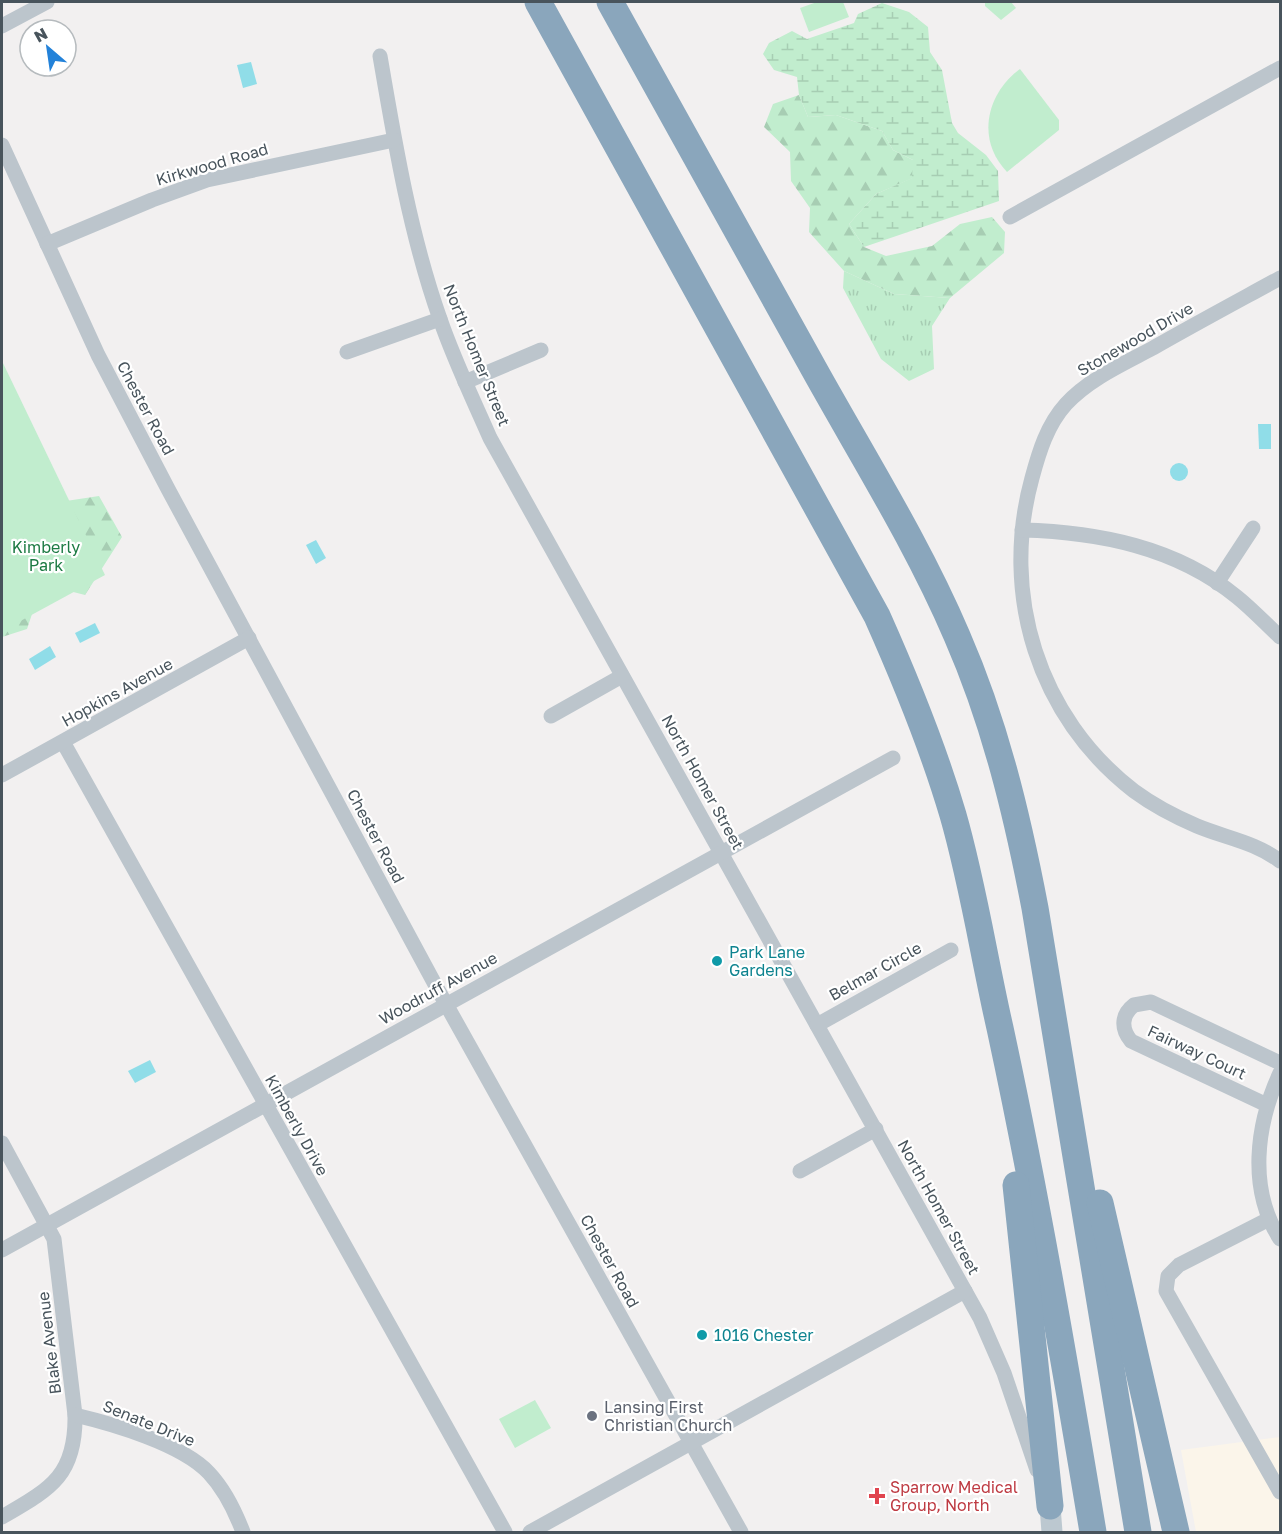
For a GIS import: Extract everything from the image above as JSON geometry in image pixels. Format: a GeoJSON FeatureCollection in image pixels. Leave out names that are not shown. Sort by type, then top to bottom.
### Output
{"type":"FeatureCollection","features":[{"type":"Feature","properties":{"kind":"highway"},"geometry":{"type":"LineString","coordinates":[[538,2],[877,616],[905,679],[953,816],[1022,1129],[1062,1340],[1093,1533]]}},
{"type":"Feature","properties":{"kind":"highway"},"geometry":{"type":"LineString","coordinates":[[610,2],[906,533],[957,635],[1001,756],[1022,842],[1050,993],[1138,1533]]}},
{"type":"Feature","properties":{"kind":"highway"},"geometry":{"type":"LineString","coordinates":[[953,816],[1010,1127],[1051,1519]]}},
{"type":"Feature","properties":{"kind":"highway"},"geometry":{"type":"LineString","coordinates":[[1050,993],[1148,1400],[1176,1533]]}},
{"type":"Feature","properties":{"kind":"street"},"geometry":{"type":"LineString","coordinates":[[2,26],[46,2]]}},
{"type":"Feature","properties":{"kind":"street","name":"North Homer Street"},"geometry":{"type":"LineString","coordinates":[[380,56],[394,140],[414,229],[440,319],[465,382],[509,473],[965,1291],[1004,1374],[1051,1519]]}},
{"type":"Feature","properties":{"kind":"street"},"geometry":{"type":"LineString","coordinates":[[1011,217],[1281,68]]}},
{"type":"Feature","properties":{"kind":"street","name":"Kirkwood Road"},"geometry":{"type":"LineString","coordinates":[[47,244],[152,200],[207,180],[394,140]]}},
{"type":"Feature","properties":{"kind":"street","name":"Chester Road"},"geometry":{"type":"LineString","coordinates":[[2,145],[98,355],[446,1003],[741,1533]]}},
{"type":"Feature","properties":{"kind":"street","name":"Stonewood Drive"},"geometry":{"type":"LineString","coordinates":[[1281,278],[1100,377],[1066,404],[1056,417],[1041,447],[1028,492],[1022,530],[1020,567],[1027,624],[1042,673],[1071,725],[1110,770],[1135,791],[1199,827],[1251,844],[1281,861]]}},
{"type":"Feature","properties":{"kind":"street"},"geometry":{"type":"LineString","coordinates":[[347,352],[440,319]]}},
{"type":"Feature","properties":{"kind":"street"},"geometry":{"type":"LineString","coordinates":[[465,382],[541,350]]}},
{"type":"Feature","properties":{"kind":"street"},"geometry":{"type":"LineString","coordinates":[[1217,583],[1253,528]]}},
{"type":"Feature","properties":{"kind":"street"},"geometry":{"type":"LineString","coordinates":[[1022,530],[1079,533],[1124,542],[1171,558],[1236,596],[1281,637]]}},
{"type":"Feature","properties":{"kind":"street","name":"Hopkins Avenue"},"geometry":{"type":"LineString","coordinates":[[2,776],[249,638]]}},
{"type":"Feature","properties":{"kind":"street"},"geometry":{"type":"LineString","coordinates":[[551,716],[622,675]]}},
{"type":"Feature","properties":{"kind":"street","name":"Kimberly Drive"},"geometry":{"type":"LineString","coordinates":[[63,742],[502,1529]]}},
{"type":"Feature","properties":{"kind":"street","name":"Woodruff Avenue"},"geometry":{"type":"LineString","coordinates":[[2,1250],[893,758]]}},
{"type":"Feature","properties":{"kind":"street","name":"Belmar Circle"},"geometry":{"type":"LineString","coordinates":[[817,1025],[951,950]]}},
{"type":"Feature","properties":{"kind":"street","name":"Fairway Court"},"geometry":{"type":"LineString","coordinates":[[1267,1105],[1131,1041],[1125,1030],[1125,1017],[1134,1005],[1150,1002],[1281,1063]]}},
{"type":"Feature","properties":{"kind":"street"},"geometry":{"type":"LineString","coordinates":[[1281,1073],[1267,1105],[1259,1144],[1259,1170],[1269,1218],[1281,1239]]}},
{"type":"Feature","properties":{"kind":"street"},"geometry":{"type":"LineString","coordinates":[[800,1171],[876,1129]]}},
{"type":"Feature","properties":{"kind":"street","name":"Blake Avenue"},"geometry":{"type":"LineString","coordinates":[[2,1143],[54,1239],[75,1415],[75,1437],[71,1457],[60,1479],[45,1492],[2,1517]]}},
{"type":"Feature","properties":{"kind":"street"},"geometry":{"type":"LineString","coordinates":[[1269,1218],[1179,1265],[1168,1276],[1166,1291],[1281,1492]]}},
{"type":"Feature","properties":{"kind":"street"},"geometry":{"type":"LineString","coordinates":[[530,1533],[965,1291]]}},
{"type":"Feature","properties":{"kind":"street","name":"Senate Drive"},"geometry":{"type":"LineString","coordinates":[[75,1415],[161,1444],[192,1459],[208,1472],[226,1494],[243,1533]]}},
{"type":"Feature","properties":{"kind":"shaded area"},"geometry":{"type":"Polygon","coordinates":[[[1280,1437],[1280,1532],[1196,1532],[1181,1450],[1280,1437]]]}},
{"type":"Feature","properties":{"kind":"green space"},"geometry":{"type":"Polygon","coordinates":[[[817,2],[843,2],[849,17],[809,32],[800,8],[817,2]]]}},
{"type":"Feature","properties":{"kind":"green space"},"geometry":{"type":"Polygon","coordinates":[[[985,2],[1011,2],[1016,8],[1001,20],[985,6],[985,2]]]}},
{"type":"Feature","properties":{"kind":"green space"},"geometry":{"type":"Polygon","coordinates":[[[882,3],[909,12],[928,27],[930,52],[942,70],[952,123],[958,133],[986,155],[998,171],[999,201],[864,247],[849,224],[876,194],[912,178],[913,160],[893,150],[882,131],[836,115],[808,117],[799,95],[797,77],[774,70],[763,54],[769,43],[792,31],[807,39],[854,23],[858,14],[882,3]]]}},
{"type":"Feature","properties":{"kind":"green space"},"geometry":{"type":"Polygon","coordinates":[[[1020,69],[1059,120],[1059,130],[1007,172],[991,146],[989,118],[999,91],[1020,69]]]}},
{"type":"Feature","properties":{"kind":"green space"},"geometry":{"type":"Polygon","coordinates":[[[799,95],[808,117],[836,115],[882,131],[893,150],[913,160],[913,178],[876,194],[849,224],[864,247],[886,256],[932,246],[960,224],[992,217],[1005,232],[1004,253],[950,298],[894,294],[844,271],[809,232],[810,208],[791,181],[790,152],[764,127],[773,104],[799,95]]]}},
{"type":"Feature","properties":{"kind":"green space"},"geometry":{"type":"Polygon","coordinates":[[[844,271],[894,294],[950,298],[932,326],[934,369],[909,381],[881,359],[843,288],[844,271]]]}},
{"type":"Feature","properties":{"kind":"green space","name":"Kimberly Park"},"geometry":{"type":"Polygon","coordinates":[[[2,361],[105,575],[2,631],[2,361]]]}},
{"type":"Feature","properties":{"kind":"green space","name":"Kimberly Park"},"geometry":{"type":"Polygon","coordinates":[[[2,384],[33,506],[99,496],[122,537],[85,595],[42,584],[27,629],[2,637],[2,384]]]}},
{"type":"Feature","properties":{"kind":"green space"},"geometry":{"type":"Polygon","coordinates":[[[535,1400],[551,1428],[515,1448],[499,1419],[535,1400]]]}},
{"type":"Feature","properties":{"kind":"water"},"geometry":{"type":"Polygon","coordinates":[[[251,62],[257,84],[243,88],[237,65],[251,62]]]}},
{"type":"Feature","properties":{"kind":"water"},"geometry":{"type":"Polygon","coordinates":[[[1258,424],[1271,424],[1271,449],[1259,449],[1258,424]]]}},
{"type":"Feature","properties":{"kind":"water"},"geometry":{"type":"Polygon","coordinates":[[[1179,463],[1185,466],[1188,472],[1185,478],[1179,481],[1173,478],[1170,472],[1173,466],[1179,463]]]}},
{"type":"Feature","properties":{"kind":"water"},"geometry":{"type":"Polygon","coordinates":[[[316,540],[326,558],[316,564],[306,545],[316,540]]]}},
{"type":"Feature","properties":{"kind":"water"},"geometry":{"type":"Polygon","coordinates":[[[95,623],[100,633],[80,643],[75,633],[95,623]]]}},
{"type":"Feature","properties":{"kind":"water"},"geometry":{"type":"Polygon","coordinates":[[[50,646],[56,657],[35,670],[29,659],[50,646]]]}},
{"type":"Feature","properties":{"kind":"water"},"geometry":{"type":"Polygon","coordinates":[[[150,1060],[156,1072],[135,1083],[128,1071],[150,1060]]]}},
{"type":"Feature","properties":{"kind":"place","name":"Park Lane Gardens"},"geometry":{"type":"Point","coordinates":[717,961]}},
{"type":"Feature","properties":{"kind":"place","name":"1016 Chester"},"geometry":{"type":"Point","coordinates":[702,1335]}},
{"type":"Feature","properties":{"kind":"place","name":"Lansing First Christian Church"},"geometry":{"type":"Point","coordinates":[592,1416]}},
{"type":"Feature","properties":{"kind":"place","name":"Sparrow Medical Group, North"},"geometry":{"type":"Point","coordinates":[877,1496]}}]}
